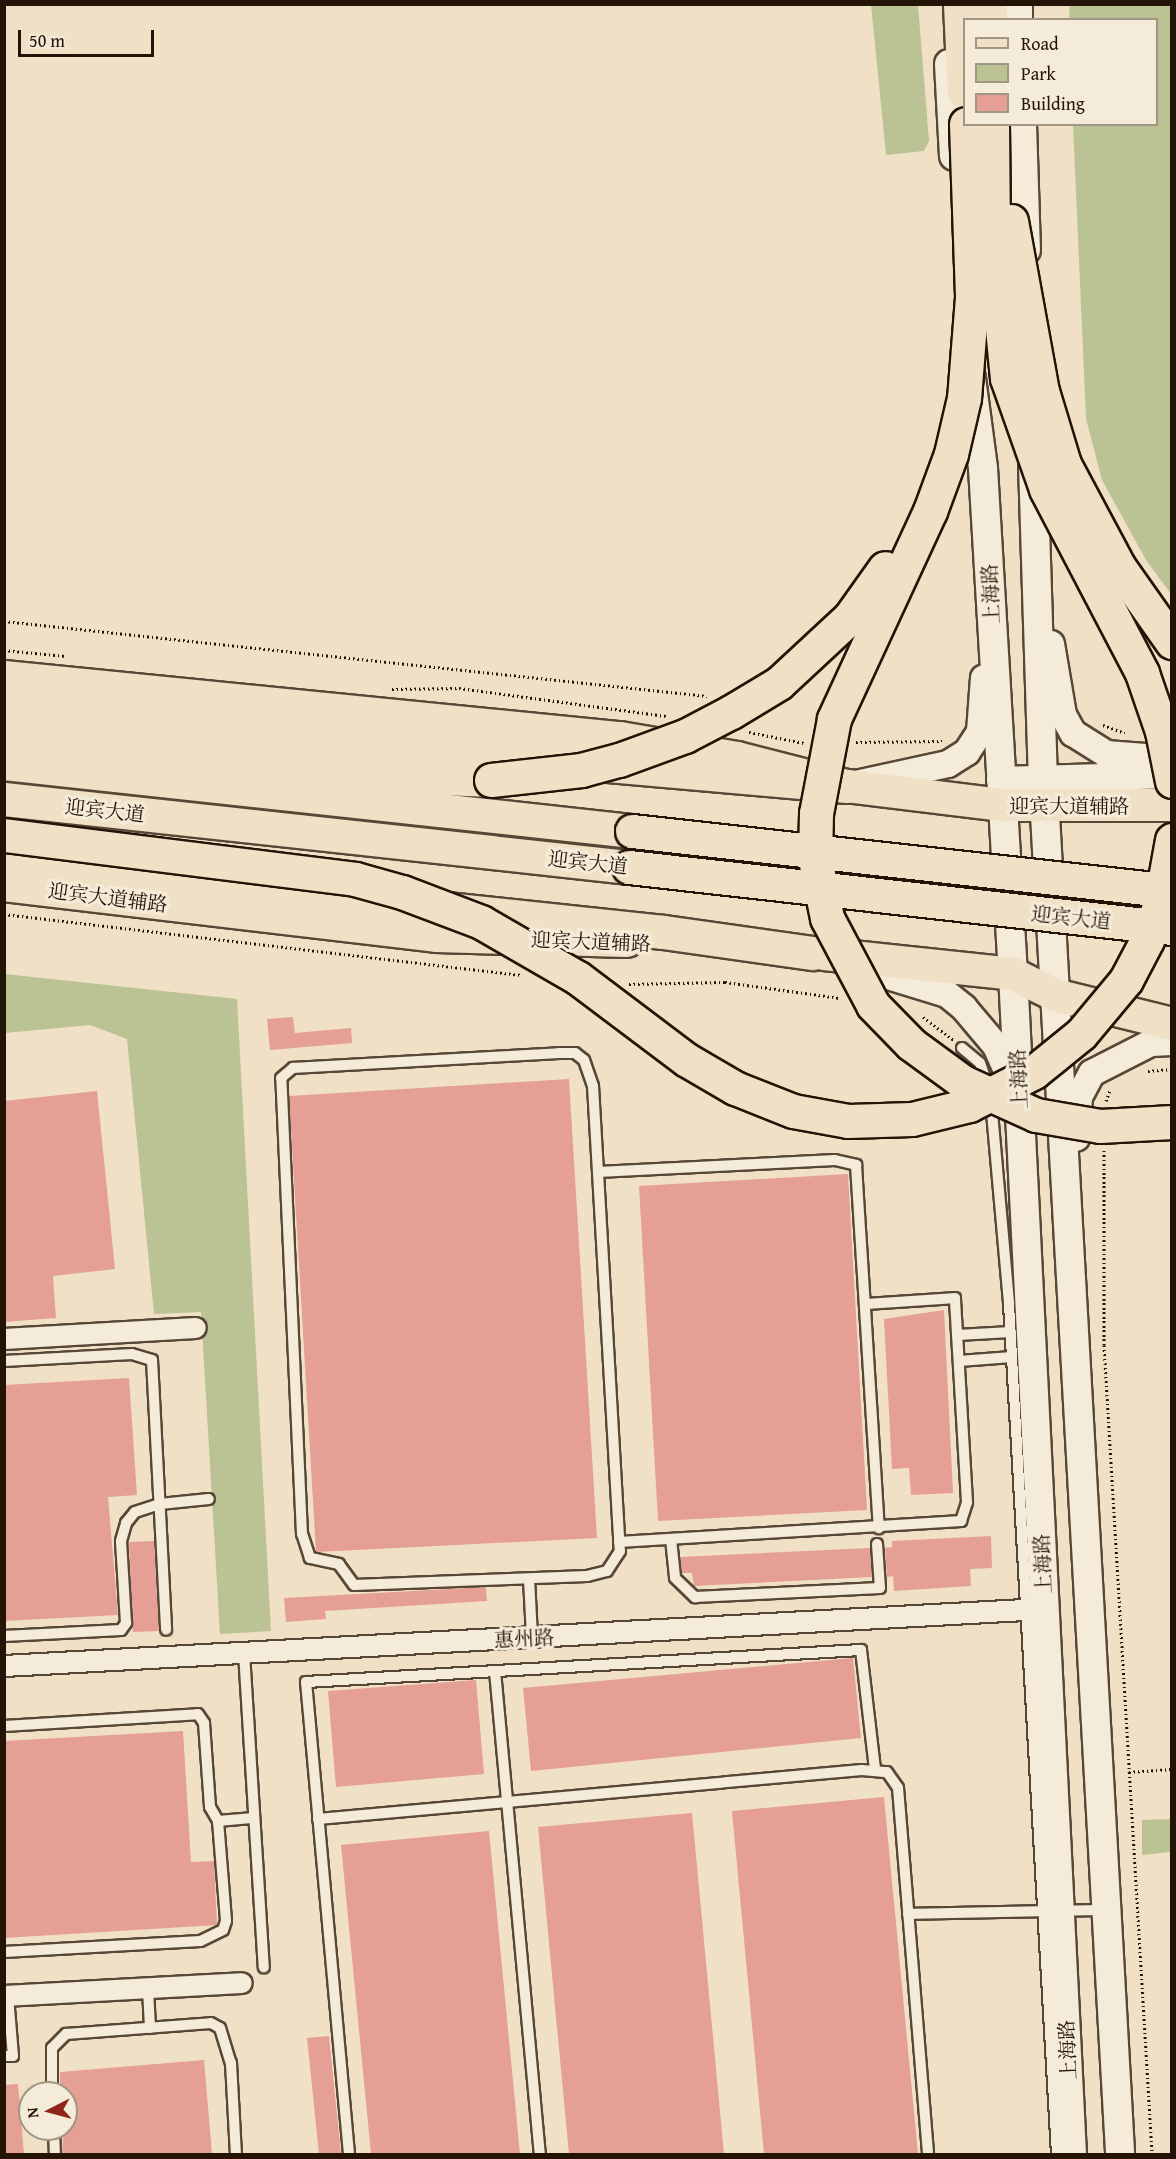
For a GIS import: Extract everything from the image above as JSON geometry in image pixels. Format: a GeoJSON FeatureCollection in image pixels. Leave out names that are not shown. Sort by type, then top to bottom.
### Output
{"type":"FeatureCollection","features":[{"type":"Feature","properties":{"kind":"highway"},"geometry":{"type":"LineString","coordinates":[[960,4],[963,61]]}},
{"type":"Feature","properties":{"kind":"highway"},"geometry":{"type":"LineString","coordinates":[[4,731],[396,776],[491,780],[580,770],[619,760],[685,736],[769,689],[850,617],[898,546],[923,493],[962,346],[966,301],[965,126]]}},
{"type":"Feature","properties":{"kind":"highway"},"geometry":{"type":"LineString","coordinates":[[965,126],[972,297],[964,398],[930,511],[834,719],[816,813],[815,859],[826,918],[873,1005],[911,1044],[963,1082],[1036,1114],[1100,1126],[1172,1122]]}},
{"type":"Feature","properties":{"kind":"highway"},"geometry":{"type":"LineString","coordinates":[[992,126],[993,238],[1007,378],[1046,489],[1142,673],[1162,731],[1172,781]]}},
{"type":"Feature","properties":{"kind":"highway"},"geometry":{"type":"LineString","coordinates":[[999,126],[1036,356],[1064,464],[1119,567],[1172,642]]}},
{"type":"Feature","properties":{"kind":"highway"},"geometry":{"type":"LineString","coordinates":[[4,701],[492,755],[847,786]]}},
{"type":"Feature","properties":{"kind":"highway","name":"迎宾大道"},"geometry":{"type":"LineString","coordinates":[[4,763],[1172,891]]}},
{"type":"Feature","properties":{"kind":"highway","name":"迎宾大道"},"geometry":{"type":"LineString","coordinates":[[4,799],[1172,928]]}},
{"type":"Feature","properties":{"kind":"highway"},"geometry":{"type":"LineString","coordinates":[[4,835],[344,877],[402,892],[481,922],[578,978],[687,1060],[735,1088],[793,1111],[848,1121],[912,1119],[969,1105],[1034,1072],[1081,1034],[1126,980],[1147,940],[1161,901],[1172,840]]}},
{"type":"Feature","properties":{"kind":"highway"},"geometry":{"type":"LineString","coordinates":[[4,862],[663,932],[813,953]]}},
{"type":"Feature","properties":{"kind":"main road","name":"上海路"},"geometry":{"type":"LineString","coordinates":[[947,4],[960,296],[983,468],[1000,793],[1013,974],[1020,1331],[1051,1911],[1069,2094],[1072,2154]]}},
{"type":"Feature","properties":{"kind":"main road"},"geometry":{"type":"LineString","coordinates":[[1022,126],[1044,791],[1120,2154]]}},
{"type":"Feature","properties":{"kind":"main road","name":"迎宾大道辅路"},"geometry":{"type":"LineString","coordinates":[[4,676],[620,738],[737,758],[847,786],[1000,793],[1044,791],[1172,805]]}},
{"type":"Feature","properties":{"kind":"main road","name":"迎宾大道辅路"},"geometry":{"type":"LineString","coordinates":[[4,885],[436,936],[813,953],[1013,974],[1055,995],[1172,1024]]}},
{"type":"Feature","properties":{"kind":"main road"},"geometry":{"type":"LineString","coordinates":[[1069,2094],[1093,2100],[1103,2097],[1116,2084]]}},
{"type":"Feature","properties":{"kind":"street"},"geometry":{"type":"LineString","coordinates":[[1032,429],[1053,675],[1063,715],[1084,742],[1106,754],[1172,759]]}},
{"type":"Feature","properties":{"kind":"street"},"geometry":{"type":"LineString","coordinates":[[847,786],[948,764],[970,748],[980,732],[984,709],[983,468]]}},
{"type":"Feature","properties":{"kind":"street"},"geometry":{"type":"LineString","coordinates":[[1044,791],[1172,775]]}},
{"type":"Feature","properties":{"kind":"street"},"geometry":{"type":"LineString","coordinates":[[813,953],[947,994],[996,1046],[1007,1071],[1020,1331]]}},
{"type":"Feature","properties":{"kind":"street"},"geometry":{"type":"LineString","coordinates":[[1074,1328],[1079,1097],[1092,1073],[1117,1057],[1151,1042],[1172,1042]]}},
{"type":"Feature","properties":{"kind":"street"},"geometry":{"type":"LineString","coordinates":[[4,1340],[196,1328]]}},
{"type":"Feature","properties":{"kind":"street","name":"惠州路"},"geometry":{"type":"LineString","coordinates":[[4,1666],[1035,1610]]}},
{"type":"Feature","properties":{"kind":"street"},"geometry":{"type":"LineString","coordinates":[[6,1996],[242,1983]]}},
{"type":"Feature","properties":{"kind":"lane"},"geometry":{"type":"LineString","coordinates":[[962,1048],[980,1063],[992,1105],[1020,1331],[1012,1358],[1035,1610]]}},
{"type":"Feature","properties":{"kind":"lane"},"geometry":{"type":"LineString","coordinates":[[575,1053],[591,1073],[619,1542],[620,1551],[607,1571],[530,1579],[366,1588],[354,1585],[331,1559],[310,1558],[304,1548],[280,1078],[293,1068],[575,1053]]}},
{"type":"Feature","properties":{"kind":"lane"},"geometry":{"type":"LineString","coordinates":[[598,1172],[836,1160],[856,1164],[867,1304],[879,1528]]}},
{"type":"Feature","properties":{"kind":"lane"},"geometry":{"type":"LineString","coordinates":[[619,1542],[952,1524],[965,1513],[956,1298],[867,1304]]}},
{"type":"Feature","properties":{"kind":"lane"},"geometry":{"type":"LineString","coordinates":[[957,1335],[1020,1331]]}},
{"type":"Feature","properties":{"kind":"lane"},"geometry":{"type":"LineString","coordinates":[[4,1361],[132,1354],[152,1360],[166,1630]]}},
{"type":"Feature","properties":{"kind":"lane"},"geometry":{"type":"LineString","coordinates":[[959,1361],[1012,1358]]}},
{"type":"Feature","properties":{"kind":"lane"},"geometry":{"type":"LineString","coordinates":[[4,1636],[121,1630],[126,1623],[121,1541],[126,1523],[135,1512],[160,1504],[209,1499]]}},
{"type":"Feature","properties":{"kind":"lane"},"geometry":{"type":"LineString","coordinates":[[671,1539],[675,1578],[695,1597],[880,1588],[877,1544]]}},
{"type":"Feature","properties":{"kind":"lane"},"geometry":{"type":"LineString","coordinates":[[530,1579],[532,1637]]}},
{"type":"Feature","properties":{"kind":"lane"},"geometry":{"type":"LineString","coordinates":[[350,2154],[306,1682],[861,1650],[865,1653],[875,1770]]}},
{"type":"Feature","properties":{"kind":"lane"},"geometry":{"type":"LineString","coordinates":[[244,1653],[264,1967]]}},
{"type":"Feature","properties":{"kind":"lane"},"geometry":{"type":"LineString","coordinates":[[495,1671],[540,2154]]}},
{"type":"Feature","properties":{"kind":"lane"},"geometry":{"type":"LineString","coordinates":[[4,1726],[198,1714],[204,1723],[210,1807],[218,1821],[226,1921],[215,1936],[4,1952]]}},
{"type":"Feature","properties":{"kind":"lane"},"geometry":{"type":"LineString","coordinates":[[318,1819],[875,1770],[887,1772],[898,1788],[928,2154]]}},
{"type":"Feature","properties":{"kind":"lane"},"geometry":{"type":"LineString","coordinates":[[218,1821],[254,1818]]}},
{"type":"Feature","properties":{"kind":"lane"},"geometry":{"type":"LineString","coordinates":[[908,1914],[1107,1910]]}},
{"type":"Feature","properties":{"kind":"lane"},"geometry":{"type":"LineString","coordinates":[[1051,1911],[1057,2154]]}},
{"type":"Feature","properties":{"kind":"lane"},"geometry":{"type":"LineString","coordinates":[[148,1989],[150,2028]]}},
{"type":"Feature","properties":{"kind":"lane"},"geometry":{"type":"LineString","coordinates":[[4,2056],[13,2056],[6,1996]]}},
{"type":"Feature","properties":{"kind":"lane"},"geometry":{"type":"LineString","coordinates":[[51,2081],[50,2060],[56,2040],[78,2031],[212,2023],[220,2028],[231,2063],[236,2154]]}},
{"type":"Feature","properties":{"kind":"path"},"geometry":{"type":"LineString","coordinates":[[4,621],[715,697]]}},
{"type":"Feature","properties":{"kind":"path"},"geometry":{"type":"LineString","coordinates":[[4,650],[76,657]]}},
{"type":"Feature","properties":{"kind":"path"},"geometry":{"type":"LineString","coordinates":[[383,689],[459,688],[671,716]]}},
{"type":"Feature","properties":{"kind":"path"},"geometry":{"type":"LineString","coordinates":[[1084,742],[1100,723],[1137,734]]}},
{"type":"Feature","properties":{"kind":"path"},"geometry":{"type":"LineString","coordinates":[[738,729],[816,743]]}},
{"type":"Feature","properties":{"kind":"path"},"geometry":{"type":"LineString","coordinates":[[851,742],[943,741],[958,734],[970,748]]}},
{"type":"Feature","properties":{"kind":"path"},"geometry":{"type":"LineString","coordinates":[[1105,1113],[1110,1090]]}},
{"type":"Feature","properties":{"kind":"path"},"geometry":{"type":"LineString","coordinates":[[1104,1142],[1104,1345],[1152,2154]]}},
{"type":"Feature","properties":{"kind":"path"},"geometry":{"type":"LineString","coordinates":[[1129,1772],[1172,1769]]}},
{"type":"Feature","properties":{"kind":"green space"},"geometry":{"type":"Polygon","coordinates":[[[871,5],[918,5],[929,141],[924,151],[886,155],[871,5]]]}},
{"type":"Feature","properties":{"kind":"green space"},"geometry":{"type":"Polygon","coordinates":[[[1070,5],[1171,5],[1171,594],[1146,560],[1102,480],[1086,419],[1073,126],[1158,126],[1158,18],[1069,18],[1070,5]]]}},
{"type":"Feature","properties":{"kind":"green space"},"geometry":{"type":"Polygon","coordinates":[[[5,974],[237,999],[271,1631],[220,1634],[201,1312],[154,1314],[127,1039],[90,1025],[5,1033],[5,974]]]}},
{"type":"Feature","properties":{"kind":"green space"},"geometry":{"type":"Polygon","coordinates":[[[1171,1819],[1171,1852],[1142,1855],[1142,1820],[1171,1819]]]}},
{"type":"Feature","properties":{"kind":"building"},"geometry":{"type":"Polygon","coordinates":[[[293,1017],[295,1033],[351,1028],[352,1043],[270,1050],[267,1019],[293,1017]]]}},
{"type":"Feature","properties":{"kind":"building"},"geometry":{"type":"Polygon","coordinates":[[[569,1079],[597,1538],[316,1552],[289,1096],[569,1079]]]}},
{"type":"Feature","properties":{"kind":"building"},"geometry":{"type":"Polygon","coordinates":[[[97,1091],[115,1269],[53,1276],[56,1318],[4,1322],[4,1101],[97,1091]]]}},
{"type":"Feature","properties":{"kind":"building"},"geometry":{"type":"Polygon","coordinates":[[[848,1174],[867,1510],[658,1521],[639,1186],[848,1174]]]}},
{"type":"Feature","properties":{"kind":"building"},"geometry":{"type":"Polygon","coordinates":[[[944,1310],[953,1493],[911,1495],[909,1468],[892,1469],[884,1319],[944,1310]]]}},
{"type":"Feature","properties":{"kind":"building"},"geometry":{"type":"Polygon","coordinates":[[[129,1378],[137,1495],[108,1497],[118,1615],[4,1621],[4,1385],[129,1378]]]}},
{"type":"Feature","properties":{"kind":"building"},"geometry":{"type":"Polygon","coordinates":[[[991,1536],[992,1568],[970,1569],[971,1586],[894,1591],[893,1576],[887,1577],[885,1548],[892,1547],[892,1541],[991,1536]]]}},
{"type":"Feature","properties":{"kind":"building"},"geometry":{"type":"Polygon","coordinates":[[[154,1541],[159,1631],[133,1632],[129,1542],[154,1541]]]}},
{"type":"Feature","properties":{"kind":"building"},"geometry":{"type":"Polygon","coordinates":[[[870,1548],[872,1577],[694,1586],[692,1573],[682,1573],[680,1557],[870,1548]]]}},
{"type":"Feature","properties":{"kind":"building"},"geometry":{"type":"Polygon","coordinates":[[[486,1587],[487,1601],[325,1611],[326,1619],[286,1622],[284,1598],[486,1587]]]}},
{"type":"Feature","properties":{"kind":"building"},"geometry":{"type":"Polygon","coordinates":[[[853,1658],[861,1738],[531,1771],[523,1688],[853,1658]]]}},
{"type":"Feature","properties":{"kind":"building"},"geometry":{"type":"Polygon","coordinates":[[[476,1680],[484,1774],[336,1787],[328,1691],[476,1680]]]}},
{"type":"Feature","properties":{"kind":"building"},"geometry":{"type":"Polygon","coordinates":[[[183,1731],[191,1862],[214,1861],[217,1925],[4,1938],[4,1741],[183,1731]]]}},
{"type":"Feature","properties":{"kind":"building"},"geometry":{"type":"Polygon","coordinates":[[[884,1797],[918,2154],[764,2154],[732,1811],[884,1797]]]}},
{"type":"Feature","properties":{"kind":"building"},"geometry":{"type":"Polygon","coordinates":[[[692,1813],[724,2154],[569,2154],[538,1827],[692,1813]]]}},
{"type":"Feature","properties":{"kind":"building"},"geometry":{"type":"Polygon","coordinates":[[[489,1831],[520,2154],[371,2154],[341,1845],[489,1831]]]}},
{"type":"Feature","properties":{"kind":"building"},"geometry":{"type":"Polygon","coordinates":[[[329,2036],[341,2154],[319,2154],[307,2038],[329,2036]]]}},
{"type":"Feature","properties":{"kind":"building"},"geometry":{"type":"Polygon","coordinates":[[[204,2060],[212,2154],[62,2154],[63,2141],[78,2141],[78,2081],[60,2081],[60,2072],[204,2060]]]}},
{"type":"Feature","properties":{"kind":"building"},"geometry":{"type":"Polygon","coordinates":[[[18,2084],[18,2141],[23,2141],[24,2154],[4,2154],[4,2085],[18,2084]]]}}]}
